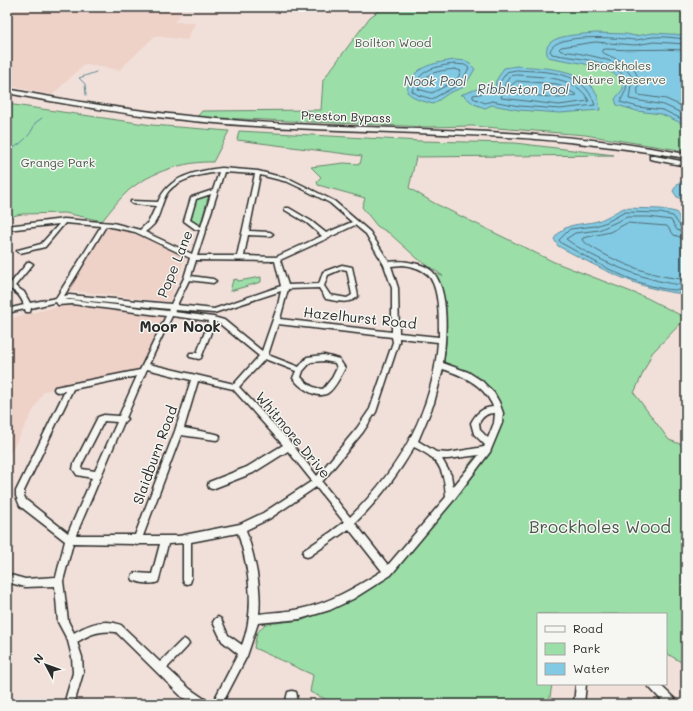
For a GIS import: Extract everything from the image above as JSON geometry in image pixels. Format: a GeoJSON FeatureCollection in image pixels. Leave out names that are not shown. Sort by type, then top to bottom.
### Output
{"type":"FeatureCollection","features":[{"type":"Feature","properties":{"kind":"highway","name":"Preston Bypass"},"geometry":{"type":"LineString","coordinates":[[7,91],[65,102],[166,116],[289,126],[504,134],[586,141],[686,156]]}},
{"type":"Feature","properties":{"kind":"highway","name":"Preston Bypass"},"geometry":{"type":"LineString","coordinates":[[7,98],[58,107],[165,121],[313,132],[478,137],[577,144],[636,153],[686,163]]}},
{"type":"Feature","properties":{"kind":"street"},"geometry":{"type":"LineString","coordinates":[[70,387],[20,491],[20,496],[23,503],[70,540],[137,541],[187,539],[242,528],[266,516],[317,482],[343,452],[373,410],[396,342],[395,288],[387,265],[368,233],[346,212],[319,195],[290,181],[258,173],[222,170],[203,172],[180,180],[168,188],[159,204],[152,222],[141,233]]}},
{"type":"Feature","properties":{"kind":"street","name":"Pope Lane"},"geometry":{"type":"LineString","coordinates":[[69,704],[78,673],[77,657],[72,640],[64,622],[60,605],[60,581],[70,540],[144,369],[187,278],[195,258],[222,170]]}},
{"type":"Feature","properties":{"kind":"street"},"geometry":{"type":"LineString","coordinates":[[240,259],[258,173]]}},
{"type":"Feature","properties":{"kind":"street","name":"Pope Lane"},"geometry":{"type":"LineString","coordinates":[[204,229],[197,228],[187,221],[194,198],[214,192]]}},
{"type":"Feature","properties":{"kind":"street"},"geometry":{"type":"LineString","coordinates":[[133,202],[159,204]]}},
{"type":"Feature","properties":{"kind":"street"},"geometry":{"type":"LineString","coordinates":[[287,209],[309,222],[327,237]]}},
{"type":"Feature","properties":{"kind":"street"},"geometry":{"type":"LineString","coordinates":[[7,228],[64,221],[105,224],[125,227],[141,233],[195,258],[277,260],[356,222]]}},
{"type":"Feature","properties":{"kind":"street"},"geometry":{"type":"LineString","coordinates":[[20,251],[43,246],[64,221]]}},
{"type":"Feature","properties":{"kind":"street"},"geometry":{"type":"LineString","coordinates":[[59,300],[105,224]]}},
{"type":"Feature","properties":{"kind":"street"},"geometry":{"type":"LineString","coordinates":[[246,233],[270,234]]}},
{"type":"Feature","properties":{"kind":"street"},"geometry":{"type":"LineString","coordinates":[[58,389],[144,369],[235,386],[264,356],[276,321],[285,287],[277,260]]}},
{"type":"Feature","properties":{"kind":"street"},"geometry":{"type":"LineString","coordinates":[[307,553],[348,524],[401,461],[413,442],[437,380],[440,365],[443,327],[440,293],[431,274],[416,266],[394,263],[387,265]]}},
{"type":"Feature","properties":{"kind":"street"},"geometry":{"type":"LineString","coordinates":[[28,308],[23,294],[9,287],[30,264]]}},
{"type":"Feature","properties":{"kind":"street"},"geometry":{"type":"LineString","coordinates":[[342,267],[350,269],[355,296],[348,300],[328,297],[321,286],[325,274],[342,267]]}},
{"type":"Feature","properties":{"kind":"street"},"geometry":{"type":"LineString","coordinates":[[187,278],[213,281]]}},
{"type":"Feature","properties":{"kind":"street"},"geometry":{"type":"LineString","coordinates":[[7,311],[28,308],[59,300],[172,311],[214,311],[285,287],[321,286]]}},
{"type":"Feature","properties":{"kind":"street"},"geometry":{"type":"LineString","coordinates":[[7,316],[28,308]]}},
{"type":"Feature","properties":{"kind":"street"},"geometry":{"type":"LineString","coordinates":[[172,311],[222,322],[264,356],[300,370]]}},
{"type":"Feature","properties":{"kind":"street"},"geometry":{"type":"LineString","coordinates":[[192,355],[199,356],[213,319]]}},
{"type":"Feature","properties":{"kind":"street","name":"Hazelhurst Road"},"geometry":{"type":"LineString","coordinates":[[276,321],[397,333],[441,340]]}},
{"type":"Feature","properties":{"kind":"street"},"geometry":{"type":"LineString","coordinates":[[314,358],[337,361],[341,368],[335,380],[325,392],[320,393],[300,382],[297,378],[300,370],[309,359],[314,358]]}},
{"type":"Feature","properties":{"kind":"street"},"geometry":{"type":"LineString","coordinates":[[254,619],[300,614],[350,596],[388,572],[450,498],[487,447],[497,427],[499,419],[498,410],[493,397],[479,381],[470,375],[440,365]]}},
{"type":"Feature","properties":{"kind":"street","name":"Slaidburn Road"},"geometry":{"type":"LineString","coordinates":[[137,541],[179,431],[195,378]]}},
{"type":"Feature","properties":{"kind":"street","name":"Whitmore Drive"},"geometry":{"type":"LineString","coordinates":[[235,386],[288,446],[348,524],[388,572]]}},
{"type":"Feature","properties":{"kind":"street"},"geometry":{"type":"LineString","coordinates":[[487,447],[477,432],[475,423],[485,411],[498,410]]}},
{"type":"Feature","properties":{"kind":"street"},"geometry":{"type":"LineString","coordinates":[[98,475],[80,472],[77,469],[78,464],[99,422],[104,418],[123,419]]}},
{"type":"Feature","properties":{"kind":"street"},"geometry":{"type":"LineString","coordinates":[[179,431],[216,437]]}},
{"type":"Feature","properties":{"kind":"street"},"geometry":{"type":"LineString","coordinates":[[413,442],[435,455],[446,470],[450,478],[450,498]]}},
{"type":"Feature","properties":{"kind":"street"},"geometry":{"type":"LineString","coordinates":[[212,485],[250,470],[288,446]]}},
{"type":"Feature","properties":{"kind":"street"},"geometry":{"type":"LineString","coordinates":[[435,455],[448,456],[487,447]]}},
{"type":"Feature","properties":{"kind":"street"},"geometry":{"type":"LineString","coordinates":[[217,704],[244,653],[254,619],[254,595],[249,560],[242,528]]}},
{"type":"Feature","properties":{"kind":"street"},"geometry":{"type":"LineString","coordinates":[[187,539],[187,580]]}},
{"type":"Feature","properties":{"kind":"street"},"geometry":{"type":"LineString","coordinates":[[136,577],[155,578],[165,540]]}},
{"type":"Feature","properties":{"kind":"street"},"geometry":{"type":"LineString","coordinates":[[7,578],[25,583],[60,581]]}},
{"type":"Feature","properties":{"kind":"street"},"geometry":{"type":"LineString","coordinates":[[218,622],[225,638],[244,653]]}},
{"type":"Feature","properties":{"kind":"street"},"geometry":{"type":"LineString","coordinates":[[72,640],[89,629],[103,625],[118,628],[186,693],[202,704]]}},
{"type":"Feature","properties":{"kind":"street"},"geometry":{"type":"LineString","coordinates":[[161,668],[184,644]]}},
{"type":"Feature","properties":{"kind":"street"},"geometry":{"type":"LineString","coordinates":[[579,704],[581,685]]}},
{"type":"Feature","properties":{"kind":"street"},"geometry":{"type":"LineString","coordinates":[[653,685],[672,704]]}},
{"type":"Feature","properties":{"kind":"shaded area"},"geometry":{"type":"Polygon","coordinates":[[[7,7],[122,7],[129,10],[142,7],[183,12],[174,22],[195,23],[187,40],[155,36],[119,70],[85,64],[52,95],[7,85],[7,7]]]}},
{"type":"Feature","properties":{"kind":"shaded area"},"geometry":{"type":"Polygon","coordinates":[[[106,228],[127,231],[186,257],[169,302],[76,291],[67,292],[106,228]]]}},
{"type":"Feature","properties":{"kind":"shaded area"},"geometry":{"type":"Polygon","coordinates":[[[65,305],[163,317],[139,370],[44,391],[7,459],[7,319],[65,305]]]}},
{"type":"Feature","properties":{"kind":"green space","name":"Brockholes Nature Reserve"},"geometry":{"type":"Polygon","coordinates":[[[384,7],[686,7],[686,151],[585,135],[472,126],[427,127],[197,117],[202,111],[321,110],[323,80],[370,17],[384,7]]]}},
{"type":"Feature","properties":{"kind":"green space","name":"Grange Park"},"geometry":{"type":"Polygon","coordinates":[[[7,104],[152,125],[229,131],[213,162],[191,163],[169,169],[147,178],[129,190],[102,221],[65,213],[22,214],[7,217],[7,104]]]}},
{"type":"Feature","properties":{"kind":"green space","name":"Brockholes Wood"},"geometry":{"type":"Polygon","coordinates":[[[239,131],[420,141],[515,143],[614,155],[416,157],[409,188],[434,203],[554,262],[647,298],[686,318],[652,353],[634,393],[669,440],[686,446],[686,665],[667,654],[667,613],[537,613],[537,685],[552,685],[549,704],[336,704],[310,692],[313,675],[254,648],[257,633],[265,624],[303,620],[350,599],[412,546],[496,426],[502,411],[482,379],[444,363],[447,328],[446,305],[439,283],[433,273],[443,276],[418,259],[389,233],[377,226],[362,207],[365,198],[318,185],[317,181],[321,177],[311,167],[344,163],[360,164],[362,156],[237,140],[239,131]]]}},
{"type":"Feature","properties":{"kind":"green space"},"geometry":{"type":"Polygon","coordinates":[[[209,194],[200,227],[189,223],[195,199],[209,194]]]}},
{"type":"Feature","properties":{"kind":"green space"},"geometry":{"type":"Polygon","coordinates":[[[261,277],[261,282],[230,291],[233,280],[237,279],[238,281],[261,277]]]}},
{"type":"Feature","properties":{"kind":"water"},"geometry":{"type":"Polygon","coordinates":[[[595,33],[626,34],[635,36],[653,33],[686,35],[686,125],[661,114],[637,111],[617,105],[615,99],[623,89],[623,79],[614,74],[586,64],[548,57],[547,49],[549,44],[555,40],[571,35],[595,33]]]}},
{"type":"Feature","properties":{"kind":"water","name":"Nook Pool"},"geometry":{"type":"Polygon","coordinates":[[[455,60],[467,61],[475,69],[464,87],[449,93],[433,104],[416,99],[407,92],[409,83],[413,76],[424,67],[455,60]]]}},
{"type":"Feature","properties":{"kind":"water","name":"Ribbleton Pool"},"geometry":{"type":"Polygon","coordinates":[[[517,66],[562,71],[583,79],[591,86],[597,95],[600,110],[560,113],[519,110],[492,105],[485,108],[474,104],[463,95],[460,95],[477,89],[495,88],[496,81],[504,68],[517,66]]]}},
{"type":"Feature","properties":{"kind":"water"},"geometry":{"type":"Polygon","coordinates":[[[686,182],[686,201],[677,197],[673,191],[678,183],[686,182]]]}},
{"type":"Feature","properties":{"kind":"water"},"geometry":{"type":"Polygon","coordinates":[[[624,208],[661,209],[676,212],[686,225],[686,294],[652,288],[620,277],[558,246],[554,239],[559,232],[565,228],[577,224],[598,221],[624,208]]]}},
{"type":"Feature","properties":{"kind":"waterway"},"geometry":{"type":"LineString","coordinates":[[86,95],[85,84],[79,78],[96,72]]}},
{"type":"Feature","properties":{"kind":"waterway"},"geometry":{"type":"LineString","coordinates":[[7,152],[24,140],[31,132],[35,123],[42,118]]}},
{"type":"Feature","properties":{"kind":"district","name":"Moor Nook"},"geometry":{"type":"Point","coordinates":[180,327]}},
{"type":"Feature","properties":{"kind":"park label","name":"Boilton Wood"},"geometry":{"type":"Point","coordinates":[393,43]}}]}
